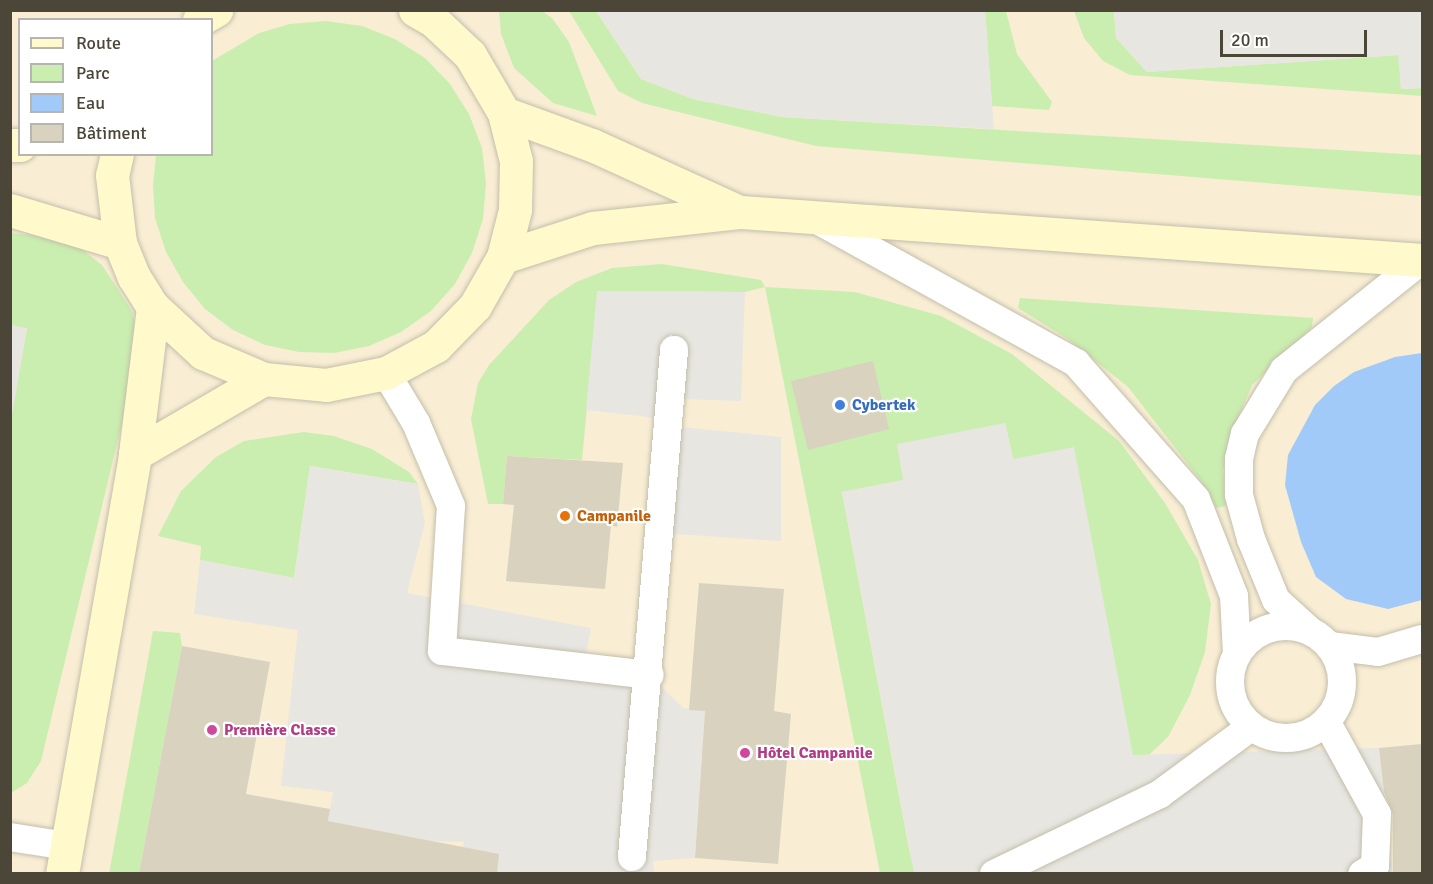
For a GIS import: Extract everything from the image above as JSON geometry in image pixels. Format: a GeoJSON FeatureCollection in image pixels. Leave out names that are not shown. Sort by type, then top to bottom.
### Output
{"type":"FeatureCollection","features":[{"type":"Feature","properties":{"kind":"main road"},"geometry":{"type":"LineString","coordinates":[[201,18],[216,10]]}},
{"type":"Feature","properties":{"kind":"main road"},"geometry":{"type":"LineString","coordinates":[[117,156],[112,175],[120,243],[153,307],[203,352],[264,379],[326,385],[386,373],[436,346],[475,306],[502,258],[515,210],[516,161],[504,113],[470,55],[434,21],[415,10]]}},
{"type":"Feature","properties":{"kind":"main road"},"geometry":{"type":"LineString","coordinates":[[504,113],[592,145],[741,212]]}},
{"type":"Feature","properties":{"kind":"main road"},"geometry":{"type":"LineString","coordinates":[[10,210],[120,243]]}},
{"type":"Feature","properties":{"kind":"main road"},"geometry":{"type":"LineString","coordinates":[[502,258],[593,228],[741,212],[1422,260]]}},
{"type":"Feature","properties":{"kind":"main road"},"geometry":{"type":"LineString","coordinates":[[64,860],[135,454],[153,307]]}},
{"type":"Feature","properties":{"kind":"main road"},"geometry":{"type":"LineString","coordinates":[[135,454],[264,379]]}},
{"type":"Feature","properties":{"kind":"lane"},"geometry":{"type":"LineString","coordinates":[[808,215],[1076,363],[1197,499],[1234,596],[1237,653],[1229,684],[1232,700],[1251,727],[1265,734],[1298,737],[1326,721],[1341,692],[1339,661],[1319,638],[1276,600],[1251,539],[1239,495],[1239,459],[1245,434],[1284,370],[1422,260]]}},
{"type":"Feature","properties":{"kind":"lane"},"geometry":{"type":"LineString","coordinates":[[632,857],[650,675],[674,350]]}},
{"type":"Feature","properties":{"kind":"lane"},"geometry":{"type":"LineString","coordinates":[[386,373],[416,423],[451,506],[442,651],[650,675]]}},
{"type":"Feature","properties":{"kind":"lane"},"geometry":{"type":"LineString","coordinates":[[1237,653],[1260,630],[1276,626],[1378,652],[1422,639]]}},
{"type":"Feature","properties":{"kind":"lane"},"geometry":{"type":"LineString","coordinates":[[1326,721],[1377,814],[1375,866],[1362,873]]}},
{"type":"Feature","properties":{"kind":"lane"},"geometry":{"type":"LineString","coordinates":[[994,873],[1160,794],[1251,727]]}},
{"type":"Feature","properties":{"kind":"lane"},"geometry":{"type":"LineString","coordinates":[[10,837],[64,860]]}},
{"type":"Feature","properties":{"kind":"shaded area"},"geometry":{"type":"Polygon","coordinates":[[[11,11],[1422,11],[1422,873],[11,873],[11,11]]]}},
{"type":"Feature","properties":{"kind":"shaded area"},"geometry":{"type":"Polygon","coordinates":[[[596,11],[985,11],[994,129],[782,117],[693,99],[641,79],[596,11]]]}},
{"type":"Feature","properties":{"kind":"shaded area"},"geometry":{"type":"Polygon","coordinates":[[[1114,11],[1422,11],[1422,88],[1401,89],[1398,55],[1147,72],[1116,38],[1114,11]]]}},
{"type":"Feature","properties":{"kind":"shaded area"},"geometry":{"type":"Polygon","coordinates":[[[597,291],[745,292],[741,401],[682,399],[681,427],[781,437],[781,541],[660,533],[667,419],[586,410],[597,291]]]}},
{"type":"Feature","properties":{"kind":"shaded area"},"geometry":{"type":"Polygon","coordinates":[[[10,325],[27,328],[11,421],[10,325]]]}},
{"type":"Feature","properties":{"kind":"shaded area"},"geometry":{"type":"Polygon","coordinates":[[[1005,423],[1013,459],[1074,447],[1133,755],[1379,748],[1393,873],[914,873],[842,492],[903,480],[897,444],[1005,423]]]}},
{"type":"Feature","properties":{"kind":"shaded area"},"geometry":{"type":"Polygon","coordinates":[[[310,466],[418,484],[425,523],[407,593],[591,628],[584,667],[650,675],[683,708],[705,711],[695,858],[653,861],[654,873],[456,873],[464,842],[431,841],[328,821],[333,792],[281,786],[298,630],[194,614],[200,560],[294,578],[310,466]]]}},
{"type":"Feature","properties":{"kind":"green space"},"geometry":{"type":"Polygon","coordinates":[[[499,11],[542,11],[552,18],[569,42],[597,116],[553,103],[514,68],[501,34],[499,11]]]}},
{"type":"Feature","properties":{"kind":"green space"},"geometry":{"type":"Polygon","coordinates":[[[569,11],[596,11],[641,79],[693,99],[782,117],[1422,155],[1422,196],[816,146],[642,103],[618,91],[569,11]]]}},
{"type":"Feature","properties":{"kind":"green space"},"geometry":{"type":"Polygon","coordinates":[[[985,11],[1006,11],[1017,54],[1052,102],[1049,110],[992,106],[985,11]]]}},
{"type":"Feature","properties":{"kind":"green space"},"geometry":{"type":"Polygon","coordinates":[[[1074,11],[1114,11],[1116,38],[1147,72],[1399,55],[1401,89],[1422,88],[1422,96],[1130,75],[1103,61],[1084,38],[1074,11]]]}},
{"type":"Feature","properties":{"kind":"green space"},"geometry":{"type":"Polygon","coordinates":[[[326,21],[362,26],[395,39],[425,58],[450,84],[469,114],[482,148],[486,184],[483,219],[472,253],[455,284],[431,311],[401,332],[369,346],[334,353],[299,352],[265,345],[233,330],[205,309],[183,282],[166,252],[155,218],[153,185],[156,156],[213,156],[213,60],[259,33],[290,24],[326,21]]]}},
{"type":"Feature","properties":{"kind":"green space"},"geometry":{"type":"Polygon","coordinates":[[[11,233],[58,238],[79,247],[102,265],[132,311],[138,336],[137,360],[41,761],[27,783],[11,793],[10,421],[27,329],[11,325],[11,233]]]}},
{"type":"Feature","properties":{"kind":"green space"},"geometry":{"type":"Polygon","coordinates":[[[662,264],[761,280],[765,287],[745,292],[598,291],[582,460],[507,456],[503,504],[488,504],[471,419],[478,383],[489,365],[549,300],[576,282],[612,268],[662,264]]]}},
{"type":"Feature","properties":{"kind":"green space"},"geometry":{"type":"Polygon","coordinates":[[[765,287],[855,292],[941,316],[1012,354],[1119,441],[1165,503],[1198,560],[1211,604],[1205,652],[1190,695],[1168,737],[1134,769],[1013,459],[1005,423],[904,480],[842,492],[910,854],[927,873],[880,873],[765,287]]]}},
{"type":"Feature","properties":{"kind":"green space"},"geometry":{"type":"Polygon","coordinates":[[[1020,298],[1313,318],[1312,327],[1252,385],[1234,427],[1223,470],[1226,506],[1216,508],[1201,481],[1128,387],[1068,339],[1018,308],[1020,298]]]}},
{"type":"Feature","properties":{"kind":"green space"},"geometry":{"type":"Polygon","coordinates":[[[304,432],[334,436],[372,449],[409,472],[418,484],[310,466],[294,578],[200,560],[201,546],[158,536],[181,491],[216,457],[244,441],[304,432]]]}},
{"type":"Feature","properties":{"kind":"green space"},"geometry":{"type":"Polygon","coordinates":[[[153,631],[180,633],[182,646],[139,873],[109,874],[153,631]]]}},
{"type":"Feature","properties":{"kind":"water"},"geometry":{"type":"Polygon","coordinates":[[[1422,353],[1422,600],[1388,609],[1346,599],[1316,577],[1301,542],[1285,485],[1288,455],[1315,405],[1334,386],[1354,372],[1395,357],[1422,353]]]}},
{"type":"Feature","properties":{"kind":"building","name":"Cybertek"},"geometry":{"type":"Polygon","coordinates":[[[873,361],[889,429],[808,450],[791,381],[873,361]]]}},
{"type":"Feature","properties":{"kind":"building","name":"Campanile"},"geometry":{"type":"Polygon","coordinates":[[[507,456],[623,463],[617,527],[611,525],[605,589],[506,581],[514,505],[503,504],[507,456]]]}},
{"type":"Feature","properties":{"kind":"building","name":"Hôtel Campanile"},"geometry":{"type":"Polygon","coordinates":[[[699,583],[784,589],[774,711],[791,714],[778,864],[695,858],[705,711],[689,710],[699,583]]]}},
{"type":"Feature","properties":{"kind":"building","name":"Première Classe"},"geometry":{"type":"Polygon","coordinates":[[[182,646],[270,662],[246,794],[330,809],[328,821],[499,854],[497,873],[139,873],[182,646]]]}},
{"type":"Feature","properties":{"kind":"building"},"geometry":{"type":"Polygon","coordinates":[[[1422,744],[1422,873],[1393,873],[1393,814],[1384,792],[1379,748],[1422,744]]]}},
{"type":"Feature","properties":{"kind":"place","name":"Cybertek"},"geometry":{"type":"Point","coordinates":[840,405]}},
{"type":"Feature","properties":{"kind":"place","name":"Campanile"},"geometry":{"type":"Point","coordinates":[565,516]}},
{"type":"Feature","properties":{"kind":"place","name":"Première Classe"},"geometry":{"type":"Point","coordinates":[212,730]}},
{"type":"Feature","properties":{"kind":"place","name":"Hôtel Campanile"},"geometry":{"type":"Point","coordinates":[745,753]}}]}
